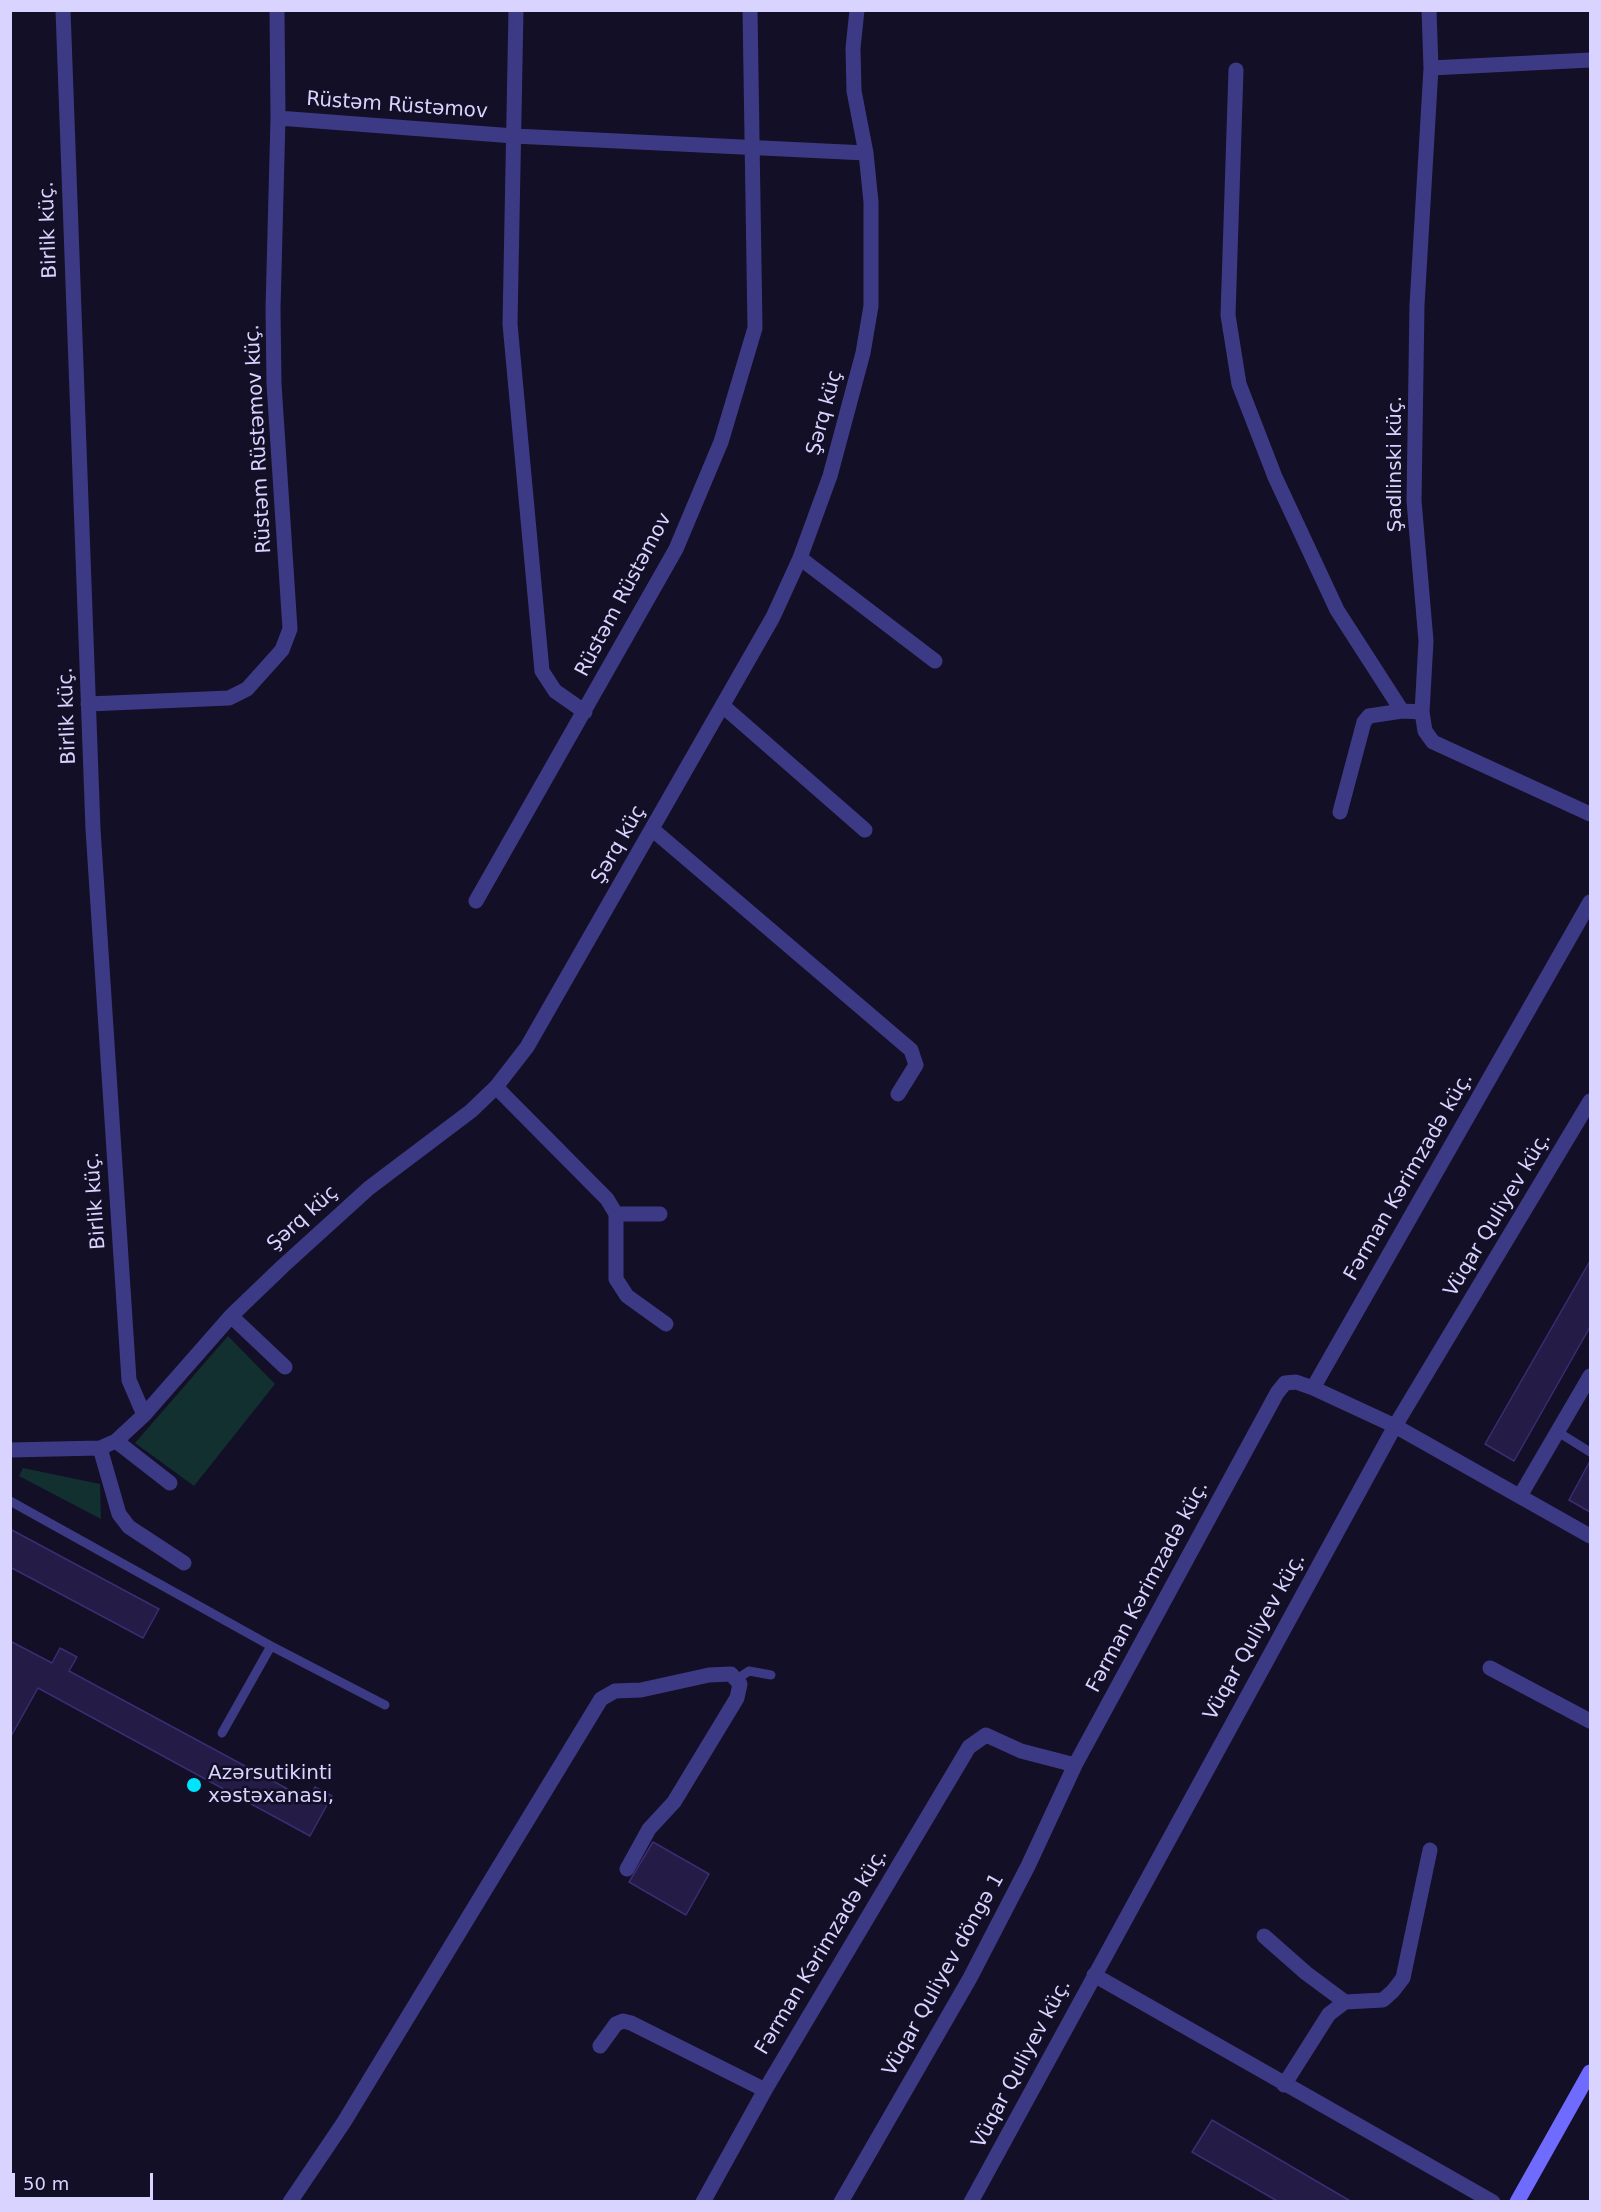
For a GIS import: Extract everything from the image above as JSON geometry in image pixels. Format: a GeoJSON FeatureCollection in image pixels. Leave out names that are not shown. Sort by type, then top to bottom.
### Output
{"type":"FeatureCollection","features":[{"type":"Feature","properties":{"kind":"street","name":"Birlik küç."},"geometry":{"type":"LineString","coordinates":[[63,10],[93,829],[129,1380],[144,1415]]}},
{"type":"Feature","properties":{"kind":"street","name":"Rüstəm Rüstəmov küç."},"geometry":{"type":"LineString","coordinates":[[88,704],[229,698],[247,688],[282,650],[290,629],[274,384],[273,309],[278,118],[277,10]]}},
{"type":"Feature","properties":{"kind":"street","name":"Rüstəm Rüstəmov"},"geometry":{"type":"LineString","coordinates":[[516,10],[510,324],[542,671],[555,691],[585,712]]}},
{"type":"Feature","properties":{"kind":"street","name":"Rüstəm Rüstəmov"},"geometry":{"type":"LineString","coordinates":[[476,901],[676,549],[721,442],[755,328],[750,10]]}},
{"type":"Feature","properties":{"kind":"street","name":"Şərq küç"},"geometry":{"type":"LineString","coordinates":[[10,1450],[100,1448],[116,1441],[144,1415],[231,1316],[337,1214],[471,1111],[496,1087],[527,1047],[773,617],[800,558],[830,477],[863,353],[871,306],[871,202],[866,153],[854,91],[853,48],[857,10]]}},
{"type":"Feature","properties":{"kind":"street","name":"Şadlinski küç."},"geometry":{"type":"LineString","coordinates":[[1429,10],[1431,68],[1417,305],[1414,501],[1426,641],[1422,712],[1425,731],[1433,742],[1590,814]]}},
{"type":"Feature","properties":{"kind":"street"},"geometry":{"type":"LineString","coordinates":[[1431,68],[1590,60]]}},
{"type":"Feature","properties":{"kind":"street"},"geometry":{"type":"LineString","coordinates":[[1236,70],[1228,315],[1239,384],[1275,477],[1337,610],[1402,711]]}},
{"type":"Feature","properties":{"kind":"street","name":"Rüstəm Rüstəmov"},"geometry":{"type":"LineString","coordinates":[[278,118],[514,136],[866,153]]}},
{"type":"Feature","properties":{"kind":"street"},"geometry":{"type":"LineString","coordinates":[[800,558],[935,661]]}},
{"type":"Feature","properties":{"kind":"street"},"geometry":{"type":"LineString","coordinates":[[723,706],[865,830]]}},
{"type":"Feature","properties":{"kind":"street"},"geometry":{"type":"LineString","coordinates":[[1340,812],[1364,722],[1369,716],[1402,711],[1422,712]]}},
{"type":"Feature","properties":{"kind":"street"},"geometry":{"type":"LineString","coordinates":[[652,829],[911,1050],[916,1065],[898,1094]]}},
{"type":"Feature","properties":{"kind":"street","name":"Fərman Kərimzadə küç."},"geometry":{"type":"LineString","coordinates":[[703,2202],[765,2090],[969,1747],[986,1735],[1021,1750],[1075,1765],[1277,1393],[1285,1383],[1296,1382],[1313,1388],[1590,902]]}},
{"type":"Feature","properties":{"kind":"street"},"geometry":{"type":"LineString","coordinates":[[496,1087],[607,1198],[616,1214],[616,1279],[627,1296],[666,1323]]}},
{"type":"Feature","properties":{"kind":"street","name":"Vüqar Quliyev küç."},"geometry":{"type":"LineString","coordinates":[[974,2200],[1094,1975],[1395,1426],[1590,1101]]}},
{"type":"Feature","properties":{"kind":"street"},"geometry":{"type":"LineString","coordinates":[[616,1214],[660,1214]]}},
{"type":"Feature","properties":{"kind":"street"},"geometry":{"type":"LineString","coordinates":[[231,1316],[285,1367]]}},
{"type":"Feature","properties":{"kind":"street"},"geometry":{"type":"LineString","coordinates":[[1520,1496],[1590,1376]]}},
{"type":"Feature","properties":{"kind":"street"},"geometry":{"type":"LineString","coordinates":[[1313,1388],[1395,1426],[1590,1536]]}},
{"type":"Feature","properties":{"kind":"street"},"geometry":{"type":"LineString","coordinates":[[116,1441],[170,1483]]}},
{"type":"Feature","properties":{"kind":"street"},"geometry":{"type":"LineString","coordinates":[[100,1448],[119,1514],[129,1527],[184,1563]]}},
{"type":"Feature","properties":{"kind":"street"},"geometry":{"type":"LineString","coordinates":[[1490,1668],[1590,1721]]}},
{"type":"Feature","properties":{"kind":"street"},"geometry":{"type":"LineString","coordinates":[[290,2202],[344,2122],[601,1699],[615,1691],[641,1690],[723,1673],[737,1678],[740,1684],[738,1698],[674,1802],[649,1829],[627,1869]]}},
{"type":"Feature","properties":{"kind":"street","name":"Vüqar Quliyev döngə 1"},"geometry":{"type":"LineString","coordinates":[[841,2202],[970,1978],[1028,1866],[1075,1765]]}},
{"type":"Feature","properties":{"kind":"street"},"geometry":{"type":"LineString","coordinates":[[1284,2085],[1329,2014],[1345,2002],[1383,2000],[1403,1978],[1430,1850]]}},
{"type":"Feature","properties":{"kind":"street"},"geometry":{"type":"LineString","coordinates":[[1264,1936],[1305,1973],[1345,2002]]}},
{"type":"Feature","properties":{"kind":"street"},"geometry":{"type":"LineString","coordinates":[[1094,1975],[1493,2202]]}},
{"type":"Feature","properties":{"kind":"street"},"geometry":{"type":"LineString","coordinates":[[600,2046],[616,2024],[623,2021],[631,2023],[765,2090]]}},
{"type":"Feature","properties":{"kind":"street"},"geometry":{"type":"LineString","coordinates":[[1517,2202],[1590,2072]]}},
{"type":"Feature","properties":{"kind":"lane"},"geometry":{"type":"LineString","coordinates":[[1558,1432],[1590,1452]]}},
{"type":"Feature","properties":{"kind":"lane"},"geometry":{"type":"LineString","coordinates":[[10,1500],[271,1646],[386,1705]]}},
{"type":"Feature","properties":{"kind":"lane"},"geometry":{"type":"LineString","coordinates":[[222,1733],[271,1646]]}},
{"type":"Feature","properties":{"kind":"lane"},"geometry":{"type":"LineString","coordinates":[[737,1678],[749,1671],[771,1675]]}},
{"type":"Feature","properties":{"kind":"green space"},"geometry":{"type":"Polygon","coordinates":[[[228,1336],[275,1384],[194,1486],[135,1443],[228,1336]]]}},
{"type":"Feature","properties":{"kind":"green space"},"geometry":{"type":"Polygon","coordinates":[[[23,1468],[100,1484],[101,1519],[19,1476],[23,1468]]]}},
{"type":"Feature","properties":{"kind":"building"},"geometry":{"type":"Polygon","coordinates":[[[1590,1261],[1590,1327],[1514,1461],[1485,1444],[1590,1261]]]}},
{"type":"Feature","properties":{"kind":"building"},"geometry":{"type":"Polygon","coordinates":[[[1590,1461],[1590,1512],[1569,1500],[1590,1461]]]}},
{"type":"Feature","properties":{"kind":"building"},"geometry":{"type":"Polygon","coordinates":[[[10,1529],[159,1609],[143,1638],[10,1567],[10,1529]]]}},
{"type":"Feature","properties":{"kind":"building"},"geometry":{"type":"Polygon","coordinates":[[[10,1641],[52,1663],[60,1648],[77,1657],[69,1671],[308,1800],[315,1787],[332,1796],[310,1836],[38,1688],[10,1738],[10,1641]]]}},
{"type":"Feature","properties":{"kind":"building"},"geometry":{"type":"Polygon","coordinates":[[[653,1842],[709,1874],[686,1915],[629,1882],[653,1842]]]}},
{"type":"Feature","properties":{"kind":"building"},"geometry":{"type":"Polygon","coordinates":[[[1212,2120],[1352,2202],[1279,2202],[1192,2152],[1212,2120]]]}},
{"type":"Feature","properties":{"kind":"place","name":"Azərsutikinti xəstəxanası,"},"geometry":{"type":"Point","coordinates":[194,1785]}}]}
